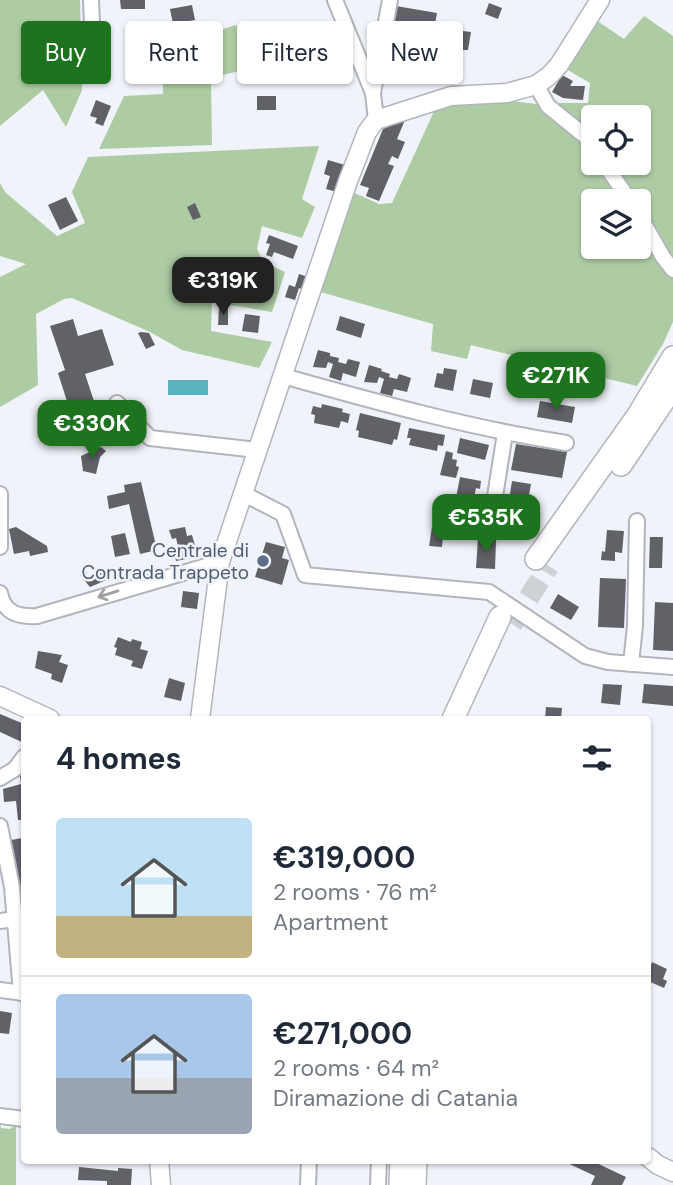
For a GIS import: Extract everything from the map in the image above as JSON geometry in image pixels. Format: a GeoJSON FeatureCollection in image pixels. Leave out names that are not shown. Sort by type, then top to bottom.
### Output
{"type":"FeatureCollection","features":[{"type":"Feature","properties":{"kind":"highway"},"geometry":{"type":"LineString","coordinates":[[673,357],[542,563],[649,424],[673,387]]}},
{"type":"Feature","properties":{"kind":"highway"},"geometry":{"type":"LineString","coordinates":[[455,716],[506,620],[469,716]]}},
{"type":"Feature","properties":{"kind":"highway"},"geometry":{"type":"LineString","coordinates":[[400,1185],[401,1164]]}},
{"type":"Feature","properties":{"kind":"highway"},"geometry":{"type":"LineString","coordinates":[[415,1185],[416,1164]]}},
{"type":"Feature","properties":{"kind":"main road"},"geometry":{"type":"LineString","coordinates":[[200,716],[220,562],[348,181],[367,132],[376,120],[451,96],[507,93],[536,85],[550,76],[559,65],[600,0]]}},
{"type":"Feature","properties":{"kind":"main road"},"geometry":{"type":"LineString","coordinates":[[0,696],[42,716]]}},
{"type":"Feature","properties":{"kind":"main road"},"geometry":{"type":"LineString","coordinates":[[651,1159],[673,1172]]}},
{"type":"Feature","properties":{"kind":"main road"},"geometry":{"type":"LineString","coordinates":[[159,1164],[161,1185]]}},
{"type":"Feature","properties":{"kind":"street"},"geometry":{"type":"LineString","coordinates":[[91,0],[92,21]]}},
{"type":"Feature","properties":{"kind":"street"},"geometry":{"type":"LineString","coordinates":[[335,0],[373,93],[376,120]]}},
{"type":"Feature","properties":{"kind":"street"},"geometry":{"type":"LineString","coordinates":[[373,93],[390,0]]}},
{"type":"Feature","properties":{"kind":"street"},"geometry":{"type":"LineString","coordinates":[[536,85],[548,106],[581,133]]}},
{"type":"Feature","properties":{"kind":"street"},"geometry":{"type":"LineString","coordinates":[[651,236],[673,271]]}},
{"type":"Feature","properties":{"kind":"street"},"geometry":{"type":"LineString","coordinates":[[283,376],[398,408],[505,433],[566,443]]}},
{"type":"Feature","properties":{"kind":"street"},"geometry":{"type":"LineString","coordinates":[[117,403],[150,438],[257,450]]}},
{"type":"Feature","properties":{"kind":"street"},"geometry":{"type":"LineString","coordinates":[[494,503],[505,433]]}},
{"type":"Feature","properties":{"kind":"street"},"geometry":{"type":"LineString","coordinates":[[244,494],[283,514],[305,575],[489,592],[585,656],[608,662],[673,667]]}},
{"type":"Feature","properties":{"kind":"street"},"geometry":{"type":"LineString","coordinates":[[0,495],[0,547]]}},
{"type":"Feature","properties":{"kind":"street"},"geometry":{"type":"LineString","coordinates":[[631,664],[635,626],[637,521]]}},
{"type":"Feature","properties":{"kind":"street"},"geometry":{"type":"LineString","coordinates":[[0,593],[5,608],[13,613],[23,617],[37,616],[220,562]]}},
{"type":"Feature","properties":{"kind":"street"},"geometry":{"type":"LineString","coordinates":[[0,778],[15,769],[21,761]]}},
{"type":"Feature","properties":{"kind":"street"},"geometry":{"type":"LineString","coordinates":[[0,826],[8,920],[21,983]]}},
{"type":"Feature","properties":{"kind":"street"},"geometry":{"type":"LineString","coordinates":[[0,990],[21,993]]}},
{"type":"Feature","properties":{"kind":"street"},"geometry":{"type":"LineString","coordinates":[[0,1116],[21,1119]]}},
{"type":"Feature","properties":{"kind":"street"},"geometry":{"type":"LineString","coordinates":[[308,1185],[309,1164]]}},
{"type":"Feature","properties":{"kind":"street"},"geometry":{"type":"LineString","coordinates":[[378,1185],[379,1164]]}},
{"type":"Feature","properties":{"kind":"green space"},"geometry":{"type":"Polygon","coordinates":[[[0,0],[80,0],[80,21],[21,21],[21,84],[82,84],[82,90],[66,127],[43,90],[0,126],[0,0]]]}},
{"type":"Feature","properties":{"kind":"green space"},"geometry":{"type":"Polygon","coordinates":[[[644,16],[673,36],[673,264],[651,228],[651,189],[626,189],[617,175],[651,175],[651,105],[581,105],[581,131],[549,103],[588,103],[590,83],[566,69],[596,20],[624,39],[644,16]]]}},
{"type":"Feature","properties":{"kind":"green space"},"geometry":{"type":"Polygon","coordinates":[[[237,26],[237,72],[223,75],[223,29],[237,26]]]}},
{"type":"Feature","properties":{"kind":"green space"},"geometry":{"type":"Polygon","coordinates":[[[163,84],[211,84],[212,145],[99,149],[124,96],[163,94],[163,84]]]}},
{"type":"Feature","properties":{"kind":"green space"},"geometry":{"type":"Polygon","coordinates":[[[500,100],[537,104],[570,128],[581,140],[581,175],[609,175],[618,189],[581,189],[581,259],[651,259],[651,239],[673,274],[673,322],[637,386],[471,345],[467,359],[431,351],[433,324],[317,291],[350,191],[379,204],[392,203],[436,107],[448,103],[500,100]]]}},
{"type":"Feature","properties":{"kind":"green space"},"geometry":{"type":"Polygon","coordinates":[[[319,146],[302,199],[315,207],[302,238],[262,226],[257,249],[263,262],[285,272],[272,312],[212,302],[211,331],[272,342],[259,368],[182,350],[150,332],[72,298],[64,299],[36,314],[38,385],[0,407],[0,277],[26,264],[0,256],[0,183],[5,192],[57,236],[85,223],[72,192],[88,157],[319,146]]]}},
{"type":"Feature","properties":{"kind":"green space"},"geometry":{"type":"Polygon","coordinates":[[[0,1124],[1,1128],[10,1129],[16,1125],[16,1185],[0,1185],[0,1124]]]}},
{"type":"Feature","properties":{"kind":"water"},"geometry":{"type":"Polygon","coordinates":[[[168,380],[208,380],[208,395],[168,395],[168,380]]]}},
{"type":"Feature","properties":{"kind":"building"},"geometry":{"type":"Polygon","coordinates":[[[120,0],[145,0],[145,9],[121,9],[120,0]]]}},
{"type":"Feature","properties":{"kind":"building"},"geometry":{"type":"Polygon","coordinates":[[[489,3],[502,8],[498,19],[485,14],[489,3]]]}},
{"type":"Feature","properties":{"kind":"building"},"geometry":{"type":"Polygon","coordinates":[[[192,5],[195,20],[172,21],[170,9],[192,5]]]}},
{"type":"Feature","properties":{"kind":"building"},"geometry":{"type":"Polygon","coordinates":[[[396,6],[437,13],[435,21],[394,21],[396,6]]]}},
{"type":"Feature","properties":{"kind":"building"},"geometry":{"type":"Polygon","coordinates":[[[463,31],[471,32],[468,50],[463,50],[463,31]]]}},
{"type":"Feature","properties":{"kind":"building"},"geometry":{"type":"Polygon","coordinates":[[[562,75],[573,81],[570,86],[585,86],[583,100],[563,98],[552,92],[562,75]]]}},
{"type":"Feature","properties":{"kind":"building"},"geometry":{"type":"Polygon","coordinates":[[[257,96],[276,96],[276,110],[257,110],[257,96]]]}},
{"type":"Feature","properties":{"kind":"building"},"geometry":{"type":"Polygon","coordinates":[[[96,100],[111,106],[103,126],[95,123],[97,118],[90,116],[96,100]]]}},
{"type":"Feature","properties":{"kind":"building"},"geometry":{"type":"Polygon","coordinates":[[[405,120],[397,139],[405,142],[398,159],[392,156],[388,164],[394,166],[379,201],[366,196],[369,188],[360,185],[383,129],[405,120]]]}},
{"type":"Feature","properties":{"kind":"building"},"geometry":{"type":"Polygon","coordinates":[[[328,160],[345,165],[337,192],[326,189],[330,176],[324,174],[328,160]]]}},
{"type":"Feature","properties":{"kind":"building"},"geometry":{"type":"Polygon","coordinates":[[[66,197],[78,221],[60,230],[48,205],[66,197]]]}},
{"type":"Feature","properties":{"kind":"building"},"geometry":{"type":"Polygon","coordinates":[[[195,203],[201,217],[193,220],[187,207],[195,203]]]}},
{"type":"Feature","properties":{"kind":"building"},"geometry":{"type":"Polygon","coordinates":[[[269,235],[298,246],[293,259],[274,252],[272,257],[266,255],[270,244],[266,243],[269,235]]]}},
{"type":"Feature","properties":{"kind":"building"},"geometry":{"type":"Polygon","coordinates":[[[299,274],[308,277],[304,290],[299,288],[295,300],[285,297],[289,285],[295,287],[299,274]]]}},
{"type":"Feature","properties":{"kind":"building"},"geometry":{"type":"Polygon","coordinates":[[[219,308],[228,308],[228,325],[218,325],[219,308]]]}},
{"type":"Feature","properties":{"kind":"building"},"geometry":{"type":"Polygon","coordinates":[[[245,314],[260,316],[258,333],[242,331],[245,314]]]}},
{"type":"Feature","properties":{"kind":"building"},"geometry":{"type":"Polygon","coordinates":[[[340,316],[365,324],[361,338],[336,330],[340,316]]]}},
{"type":"Feature","properties":{"kind":"building"},"geometry":{"type":"Polygon","coordinates":[[[73,319],[78,336],[102,329],[114,365],[85,374],[104,431],[79,439],[58,373],[65,370],[50,326],[73,319]]]}},
{"type":"Feature","properties":{"kind":"building"},"geometry":{"type":"Polygon","coordinates":[[[138,333],[149,333],[155,345],[146,349],[138,333]]]}},
{"type":"Feature","properties":{"kind":"building"},"geometry":{"type":"Polygon","coordinates":[[[318,350],[339,358],[338,362],[346,364],[348,359],[360,362],[356,377],[343,373],[341,381],[329,377],[333,364],[328,362],[326,368],[313,367],[318,350]]]}},
{"type":"Feature","properties":{"kind":"building"},"geometry":{"type":"Polygon","coordinates":[[[369,365],[382,369],[381,371],[390,374],[389,377],[397,379],[399,374],[411,378],[407,392],[394,389],[392,396],[380,393],[384,379],[379,377],[377,383],[364,382],[369,365]]]}},
{"type":"Feature","properties":{"kind":"building"},"geometry":{"type":"Polygon","coordinates":[[[444,368],[457,370],[453,391],[434,387],[437,373],[443,374],[444,368]]]}},
{"type":"Feature","properties":{"kind":"building"},"geometry":{"type":"Polygon","coordinates":[[[473,379],[493,383],[490,398],[470,394],[473,379]]]}},
{"type":"Feature","properties":{"kind":"building"},"geometry":{"type":"Polygon","coordinates":[[[540,401],[575,407],[572,423],[537,417],[540,401]]]}},
{"type":"Feature","properties":{"kind":"building"},"geometry":{"type":"Polygon","coordinates":[[[322,404],[343,409],[342,412],[350,414],[348,423],[341,421],[339,428],[314,423],[315,415],[311,414],[313,406],[321,408],[322,404]]]}},
{"type":"Feature","properties":{"kind":"building"},"geometry":{"type":"Polygon","coordinates":[[[360,413],[401,423],[397,440],[394,439],[392,445],[358,437],[359,431],[356,430],[360,413]]]}},
{"type":"Feature","properties":{"kind":"building"},"geometry":{"type":"Polygon","coordinates":[[[409,428],[445,435],[443,446],[438,445],[437,451],[409,445],[409,428]]]}},
{"type":"Feature","properties":{"kind":"building"},"geometry":{"type":"Polygon","coordinates":[[[460,438],[489,445],[485,460],[457,453],[460,438]]]}},
{"type":"Feature","properties":{"kind":"building"},"geometry":{"type":"Polygon","coordinates":[[[516,444],[567,452],[562,478],[511,470],[516,444]]]}},
{"type":"Feature","properties":{"kind":"building"},"geometry":{"type":"Polygon","coordinates":[[[101,447],[106,451],[100,457],[96,474],[83,471],[81,456],[101,447]]]}},
{"type":"Feature","properties":{"kind":"building"},"geometry":{"type":"Polygon","coordinates":[[[446,451],[453,453],[452,459],[457,460],[456,466],[459,467],[456,478],[440,475],[446,451]]]}},
{"type":"Feature","properties":{"kind":"building"},"geometry":{"type":"Polygon","coordinates":[[[460,477],[481,481],[480,489],[476,488],[473,502],[456,498],[460,477]]]}},
{"type":"Feature","properties":{"kind":"building"},"geometry":{"type":"Polygon","coordinates":[[[512,481],[531,484],[524,523],[506,520],[512,481]]]}},
{"type":"Feature","properties":{"kind":"building"},"geometry":{"type":"Polygon","coordinates":[[[141,482],[157,550],[140,554],[129,504],[109,509],[107,496],[125,492],[124,485],[141,482]]]}},
{"type":"Feature","properties":{"kind":"building"},"geometry":{"type":"Polygon","coordinates":[[[16,527],[47,546],[48,552],[30,556],[29,551],[14,554],[9,529],[16,527]]]}},
{"type":"Feature","properties":{"kind":"building"},"geometry":{"type":"Polygon","coordinates":[[[185,527],[187,536],[192,535],[196,549],[190,551],[192,558],[176,561],[174,551],[179,550],[176,538],[172,539],[169,530],[185,527]]]}},
{"type":"Feature","properties":{"kind":"building"},"geometry":{"type":"Polygon","coordinates":[[[432,527],[444,529],[442,547],[429,546],[432,527]]]}},
{"type":"Feature","properties":{"kind":"building"},"geometry":{"type":"Polygon","coordinates":[[[607,530],[624,531],[622,553],[615,552],[615,561],[601,560],[602,551],[605,552],[607,530]]]}},
{"type":"Feature","properties":{"kind":"building"},"geometry":{"type":"Polygon","coordinates":[[[125,533],[130,554],[115,557],[111,536],[125,533]]]}},
{"type":"Feature","properties":{"kind":"building"},"geometry":{"type":"Polygon","coordinates":[[[650,537],[663,537],[662,568],[649,568],[650,537]]]}},
{"type":"Feature","properties":{"kind":"building"},"geometry":{"type":"Polygon","coordinates":[[[478,539],[496,540],[495,569],[476,568],[478,539]]]}},
{"type":"Feature","properties":{"kind":"building"},"geometry":{"type":"Polygon","coordinates":[[[266,542],[285,547],[282,558],[289,560],[282,585],[255,577],[266,542]]]}},
{"type":"Feature","properties":{"kind":"building"},"geometry":{"type":"Polygon","coordinates":[[[105,569],[109,579],[90,587],[80,575],[87,572],[87,576],[105,569]]]}},
{"type":"Feature","properties":{"kind":"building"},"geometry":{"type":"Polygon","coordinates":[[[600,578],[626,579],[624,628],[598,627],[600,578]]]}},
{"type":"Feature","properties":{"kind":"building"},"geometry":{"type":"Polygon","coordinates":[[[183,591],[199,593],[197,609],[181,607],[183,591]]]}},
{"type":"Feature","properties":{"kind":"building"},"geometry":{"type":"Polygon","coordinates":[[[558,594],[579,607],[571,620],[550,608],[558,594]]]}},
{"type":"Feature","properties":{"kind":"building"},"geometry":{"type":"Polygon","coordinates":[[[655,602],[673,603],[673,651],[653,650],[655,602]]]}},
{"type":"Feature","properties":{"kind":"building"},"geometry":{"type":"Polygon","coordinates":[[[118,637],[131,642],[132,639],[142,642],[140,649],[148,651],[142,669],[131,666],[133,661],[115,655],[117,648],[114,647],[118,637]]]}},
{"type":"Feature","properties":{"kind":"building"},"geometry":{"type":"Polygon","coordinates":[[[38,651],[62,655],[59,662],[68,665],[62,683],[51,679],[52,674],[35,668],[38,651]]]}},
{"type":"Feature","properties":{"kind":"building"},"geometry":{"type":"Polygon","coordinates":[[[169,678],[185,683],[181,701],[164,697],[169,678]]]}},
{"type":"Feature","properties":{"kind":"building"},"geometry":{"type":"Polygon","coordinates":[[[603,684],[622,685],[620,705],[601,703],[603,684]]]}},
{"type":"Feature","properties":{"kind":"building"},"geometry":{"type":"Polygon","coordinates":[[[644,684],[673,686],[673,706],[642,703],[644,684]]]}},
{"type":"Feature","properties":{"kind":"building"},"geometry":{"type":"Polygon","coordinates":[[[546,707],[562,708],[561,716],[545,716],[546,707]]]}},
{"type":"Feature","properties":{"kind":"building"},"geometry":{"type":"Polygon","coordinates":[[[0,714],[21,723],[21,742],[0,732],[0,714]]]}},
{"type":"Feature","properties":{"kind":"building"},"geometry":{"type":"Polygon","coordinates":[[[21,784],[21,820],[18,820],[16,801],[4,802],[3,789],[21,784]]]}},
{"type":"Feature","properties":{"kind":"building"},"geometry":{"type":"Polygon","coordinates":[[[21,838],[21,896],[11,840],[21,838]]]}},
{"type":"Feature","properties":{"kind":"building"},"geometry":{"type":"Polygon","coordinates":[[[652,962],[667,969],[663,979],[667,981],[664,988],[651,982],[652,962]]]}},
{"type":"Feature","properties":{"kind":"building"},"geometry":{"type":"Polygon","coordinates":[[[0,1011],[12,1013],[9,1034],[0,1033],[0,1011]]]}},
{"type":"Feature","properties":{"kind":"building"},"geometry":{"type":"Polygon","coordinates":[[[570,1164],[598,1164],[626,1177],[622,1185],[591,1185],[595,1176],[570,1164]]]}},
{"type":"Feature","properties":{"kind":"building"},"geometry":{"type":"Polygon","coordinates":[[[79,1167],[118,1171],[118,1168],[132,1169],[131,1185],[107,1185],[107,1181],[78,1180],[79,1167]]]}},
{"type":"Feature","properties":{"kind":"tunnel"},"geometry":{"type":"LineString","coordinates":[[512,624],[549,566]]}},
{"type":"Feature","properties":{"kind":"place","name":"Centrale di Contrada Trappeto"},"geometry":{"type":"Point","coordinates":[263,561]}}]}
